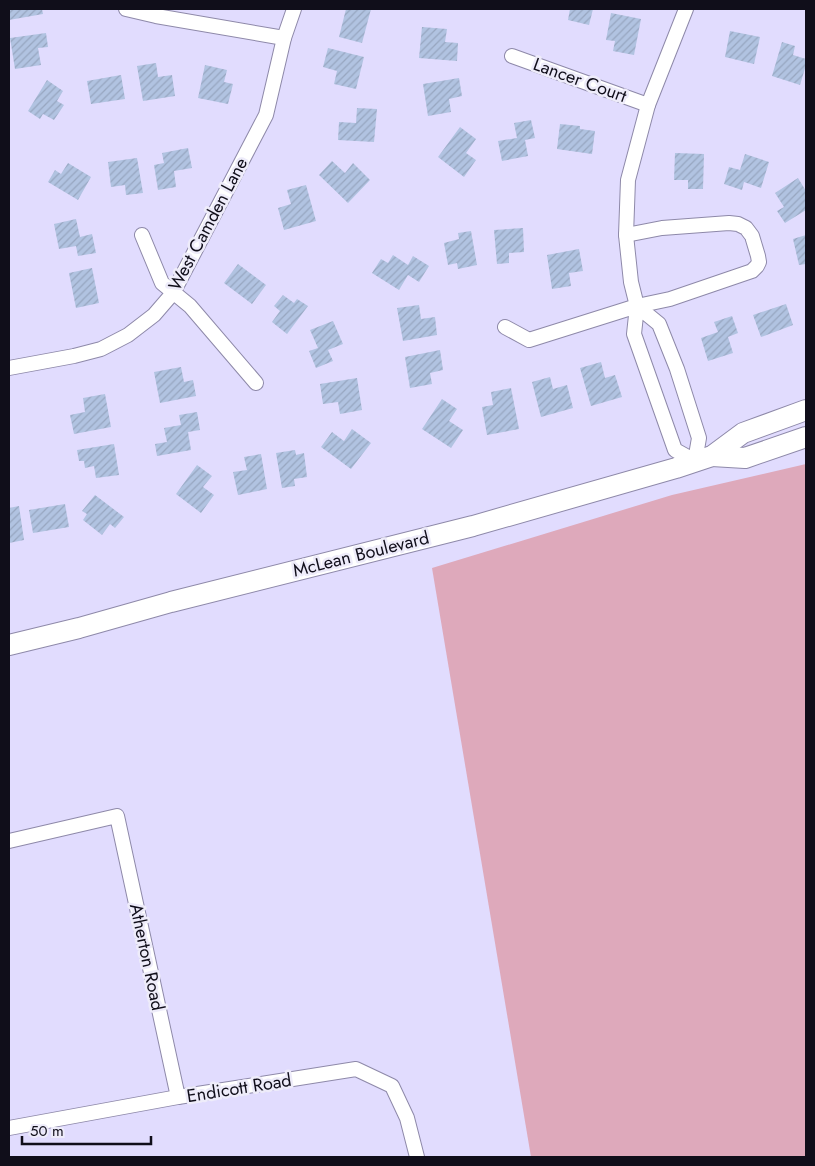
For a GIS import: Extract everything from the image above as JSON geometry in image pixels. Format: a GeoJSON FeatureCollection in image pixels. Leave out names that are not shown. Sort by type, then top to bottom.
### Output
{"type":"FeatureCollection","features":[{"type":"Feature","properties":{"kind":"main road","name":"McLean Boulevard"},"geometry":{"type":"LineString","coordinates":[[9,645],[473,526],[676,468],[703,459],[743,433],[806,410]]}},
{"type":"Feature","properties":{"kind":"main road","name":"McLean Boulevard"},"geometry":{"type":"LineString","coordinates":[[703,459],[745,458],[806,437]]}},
{"type":"Feature","properties":{"kind":"street"},"geometry":{"type":"LineString","coordinates":[[126,9],[284,38]]}},
{"type":"Feature","properties":{"kind":"street","name":"West Camden Lane"},"geometry":{"type":"LineString","coordinates":[[9,368],[101,349],[128,335],[154,315],[173,293],[266,115],[284,38],[294,9]]}},
{"type":"Feature","properties":{"kind":"street"},"geometry":{"type":"LineString","coordinates":[[637,306],[659,324],[677,369],[699,438],[703,459],[675,450],[634,334],[637,306],[630,273],[626,235],[628,180],[648,105],[686,9]]}},
{"type":"Feature","properties":{"kind":"street","name":"Lancer Court"},"geometry":{"type":"LineString","coordinates":[[512,56],[648,105]]}},
{"type":"Feature","properties":{"kind":"street"},"geometry":{"type":"LineString","coordinates":[[505,327],[530,340],[637,306],[670,299],[752,271],[757,266],[758,256],[752,236],[746,228],[738,224],[662,228],[626,235]]}},
{"type":"Feature","properties":{"kind":"street"},"geometry":{"type":"LineString","coordinates":[[142,235],[162,283],[190,306],[256,383]]}},
{"type":"Feature","properties":{"kind":"street","name":"Atherton Road"},"geometry":{"type":"LineString","coordinates":[[9,841],[117,816],[178,1097]]}},
{"type":"Feature","properties":{"kind":"street","name":"Endicott Road"},"geometry":{"type":"LineString","coordinates":[[9,1128],[178,1097],[356,1069],[392,1086],[407,1118],[417,1157]]}},
{"type":"Feature","properties":{"kind":"shaded area"},"geometry":{"type":"Polygon","coordinates":[[[806,464],[806,1157],[531,1157],[432,568],[672,495],[806,464]]]}},
{"type":"Feature","properties":{"kind":"building"},"geometry":{"type":"Polygon","coordinates":[[[9,9],[42,9],[43,14],[9,20],[9,9]]]}},
{"type":"Feature","properties":{"kind":"building"},"geometry":{"type":"Polygon","coordinates":[[[346,9],[371,9],[362,43],[339,37],[346,9]]]}},
{"type":"Feature","properties":{"kind":"building"},"geometry":{"type":"Polygon","coordinates":[[[570,9],[593,9],[589,25],[568,20],[570,9]]]}},
{"type":"Feature","properties":{"kind":"building"},"geometry":{"type":"Polygon","coordinates":[[[611,13],[641,19],[634,55],[613,51],[615,41],[606,40],[611,13]]]}},
{"type":"Feature","properties":{"kind":"building"},"geometry":{"type":"Polygon","coordinates":[[[422,27],[447,29],[445,42],[458,43],[457,61],[419,58],[422,27]]]}},
{"type":"Feature","properties":{"kind":"building"},"geometry":{"type":"Polygon","coordinates":[[[730,31],[760,37],[754,64],[725,57],[730,31]]]}},
{"type":"Feature","properties":{"kind":"building"},"geometry":{"type":"Polygon","coordinates":[[[46,33],[48,47],[38,48],[41,65],[15,69],[10,38],[46,33]]]}},
{"type":"Feature","properties":{"kind":"building"},"geometry":{"type":"Polygon","coordinates":[[[782,42],[795,46],[793,55],[806,59],[800,85],[772,76],[782,42]]]}},
{"type":"Feature","properties":{"kind":"building"},"geometry":{"type":"Polygon","coordinates":[[[328,48],[364,57],[356,89],[334,84],[337,71],[323,67],[328,48]]]}},
{"type":"Feature","properties":{"kind":"building"},"geometry":{"type":"Polygon","coordinates":[[[156,63],[158,77],[172,75],[175,96],[143,101],[137,66],[156,63]]]}},
{"type":"Feature","properties":{"kind":"building"},"geometry":{"type":"Polygon","coordinates":[[[205,65],[227,70],[224,82],[233,84],[228,104],[198,98],[205,65]]]}},
{"type":"Feature","properties":{"kind":"building"},"geometry":{"type":"Polygon","coordinates":[[[121,75],[125,99],[91,104],[87,81],[121,75]]]}},
{"type":"Feature","properties":{"kind":"building"},"geometry":{"type":"Polygon","coordinates":[[[459,78],[462,96],[449,99],[451,112],[428,116],[423,84],[459,78]]]}},
{"type":"Feature","properties":{"kind":"building"},"geometry":{"type":"Polygon","coordinates":[[[47,80],[63,91],[57,101],[64,105],[54,120],[43,114],[40,119],[28,111],[47,80]]]}},
{"type":"Feature","properties":{"kind":"building"},"geometry":{"type":"Polygon","coordinates":[[[357,108],[377,109],[374,142],[338,140],[339,122],[356,123],[357,108]]]}},
{"type":"Feature","properties":{"kind":"building"},"geometry":{"type":"Polygon","coordinates":[[[531,120],[535,138],[525,140],[528,156],[502,161],[498,141],[517,138],[514,123],[531,120]]]}},
{"type":"Feature","properties":{"kind":"building"},"geometry":{"type":"Polygon","coordinates":[[[560,124],[580,126],[580,129],[595,131],[592,154],[557,149],[560,124]]]}},
{"type":"Feature","properties":{"kind":"building"},"geometry":{"type":"Polygon","coordinates":[[[460,127],[476,139],[466,153],[476,160],[464,177],[438,157],[460,127]]]}},
{"type":"Feature","properties":{"kind":"building"},"geometry":{"type":"Polygon","coordinates":[[[188,148],[192,168],[174,171],[176,187],[158,190],[154,165],[164,163],[162,153],[188,148]]]}},
{"type":"Feature","properties":{"kind":"building"},"geometry":{"type":"Polygon","coordinates":[[[675,153],[704,154],[703,189],[688,189],[688,180],[674,180],[675,153]]]}},
{"type":"Feature","properties":{"kind":"building"},"geometry":{"type":"Polygon","coordinates":[[[745,154],[769,162],[761,188],[744,182],[742,190],[724,184],[729,167],[740,170],[745,154]]]}},
{"type":"Feature","properties":{"kind":"building"},"geometry":{"type":"Polygon","coordinates":[[[137,158],[143,193],[126,195],[125,185],[111,187],[108,162],[137,158]]]}},
{"type":"Feature","properties":{"kind":"building"},"geometry":{"type":"Polygon","coordinates":[[[332,161],[345,173],[353,163],[370,180],[348,203],[319,175],[332,161]]]}},
{"type":"Feature","properties":{"kind":"building"},"geometry":{"type":"Polygon","coordinates":[[[68,163],[91,177],[78,200],[48,182],[55,170],[61,174],[68,163]]]}},
{"type":"Feature","properties":{"kind":"building"},"geometry":{"type":"Polygon","coordinates":[[[798,178],[806,191],[806,210],[785,223],[777,211],[784,207],[775,193],[798,178]]]}},
{"type":"Feature","properties":{"kind":"building"},"geometry":{"type":"Polygon","coordinates":[[[306,185],[316,221],[284,230],[278,208],[291,204],[287,190],[306,185]]]}},
{"type":"Feature","properties":{"kind":"building"},"geometry":{"type":"Polygon","coordinates":[[[76,219],[80,237],[92,234],[96,253],[78,256],[76,246],[59,249],[54,224],[76,219]]]}},
{"type":"Feature","properties":{"kind":"building"},"geometry":{"type":"Polygon","coordinates":[[[523,228],[524,252],[509,253],[509,263],[497,264],[494,230],[523,228]]]}},
{"type":"Feature","properties":{"kind":"building"},"geometry":{"type":"Polygon","coordinates":[[[471,231],[477,265],[458,269],[457,263],[448,265],[444,243],[459,239],[458,233],[471,231]]]}},
{"type":"Feature","properties":{"kind":"building"},"geometry":{"type":"Polygon","coordinates":[[[806,235],[806,264],[799,265],[793,239],[806,235]]]}},
{"type":"Feature","properties":{"kind":"building"},"geometry":{"type":"Polygon","coordinates":[[[579,249],[583,271],[569,273],[571,286],[552,289],[547,255],[579,249]]]}},
{"type":"Feature","properties":{"kind":"building"},"geometry":{"type":"Polygon","coordinates":[[[393,255],[408,265],[413,256],[429,266],[419,282],[408,275],[399,290],[372,273],[381,259],[388,263],[393,255]]]}},
{"type":"Feature","properties":{"kind":"building"},"geometry":{"type":"Polygon","coordinates":[[[238,264],[266,285],[252,304],[224,283],[238,264]]]}},
{"type":"Feature","properties":{"kind":"building"},"geometry":{"type":"Polygon","coordinates":[[[92,268],[99,303],[76,308],[69,273],[92,268]]]}},
{"type":"Feature","properties":{"kind":"building"},"geometry":{"type":"Polygon","coordinates":[[[283,295],[294,303],[297,299],[308,306],[287,334],[272,322],[280,311],[274,306],[283,295]]]}},
{"type":"Feature","properties":{"kind":"building"},"geometry":{"type":"Polygon","coordinates":[[[786,304],[793,325],[761,337],[753,315],[786,304]]]}},
{"type":"Feature","properties":{"kind":"building"},"geometry":{"type":"Polygon","coordinates":[[[419,305],[421,319],[435,317],[437,335],[403,341],[397,308],[419,305]]]}},
{"type":"Feature","properties":{"kind":"building"},"geometry":{"type":"Polygon","coordinates":[[[732,316],[738,333],[728,337],[733,353],[708,361],[701,338],[718,332],[714,322],[732,316]]]}},
{"type":"Feature","properties":{"kind":"building"},"geometry":{"type":"Polygon","coordinates":[[[333,321],[343,344],[328,350],[333,361],[316,368],[309,351],[318,348],[310,330],[333,321]]]}},
{"type":"Feature","properties":{"kind":"building"},"geometry":{"type":"Polygon","coordinates":[[[440,350],[443,370],[430,373],[432,384],[410,388],[405,357],[440,350]]]}},
{"type":"Feature","properties":{"kind":"building"},"geometry":{"type":"Polygon","coordinates":[[[601,362],[605,378],[615,375],[622,397],[591,406],[580,368],[601,362]]]}},
{"type":"Feature","properties":{"kind":"building"},"geometry":{"type":"Polygon","coordinates":[[[181,367],[184,382],[193,380],[196,396],[160,403],[154,372],[181,367]]]}},
{"type":"Feature","properties":{"kind":"building"},"geometry":{"type":"Polygon","coordinates":[[[550,377],[553,389],[567,385],[573,408],[541,417],[532,382],[550,377]]]}},
{"type":"Feature","properties":{"kind":"building"},"geometry":{"type":"Polygon","coordinates":[[[357,378],[362,410],[340,414],[338,402],[323,404],[320,384],[357,378]]]}},
{"type":"Feature","properties":{"kind":"building"},"geometry":{"type":"Polygon","coordinates":[[[511,388],[519,429],[487,435],[482,407],[493,405],[491,392],[511,388]]]}},
{"type":"Feature","properties":{"kind":"building"},"geometry":{"type":"Polygon","coordinates":[[[105,394],[111,427],[74,434],[70,415],[85,412],[83,398],[105,394]]]}},
{"type":"Feature","properties":{"kind":"building"},"geometry":{"type":"Polygon","coordinates":[[[442,399],[457,409],[449,421],[463,430],[451,448],[422,429],[442,399]]]}},
{"type":"Feature","properties":{"kind":"building"},"geometry":{"type":"Polygon","coordinates":[[[197,412],[200,430],[188,432],[191,450],[157,456],[155,444],[167,442],[164,428],[181,425],[179,415],[197,412]]]}},
{"type":"Feature","properties":{"kind":"building"},"geometry":{"type":"Polygon","coordinates":[[[352,429],[371,443],[351,469],[321,447],[332,432],[344,441],[352,429]]]}},
{"type":"Feature","properties":{"kind":"building"},"geometry":{"type":"Polygon","coordinates":[[[114,444],[119,475],[96,478],[94,466],[85,468],[84,461],[79,461],[77,450],[114,444]]]}},
{"type":"Feature","properties":{"kind":"building"},"geometry":{"type":"Polygon","coordinates":[[[295,450],[296,455],[304,453],[307,477],[294,479],[295,486],[282,488],[276,453],[295,450]]]}},
{"type":"Feature","properties":{"kind":"building"},"geometry":{"type":"Polygon","coordinates":[[[261,454],[267,489],[238,495],[233,472],[247,470],[244,457],[261,454]]]}},
{"type":"Feature","properties":{"kind":"building"},"geometry":{"type":"Polygon","coordinates":[[[197,465],[212,476],[203,487],[214,495],[201,513],[176,494],[197,465]]]}},
{"type":"Feature","properties":{"kind":"building"},"geometry":{"type":"Polygon","coordinates":[[[95,495],[124,517],[115,528],[110,524],[102,535],[83,520],[87,514],[82,511],[95,495]]]}},
{"type":"Feature","properties":{"kind":"building"},"geometry":{"type":"Polygon","coordinates":[[[65,504],[69,527],[33,533],[29,510],[65,504]]]}},
{"type":"Feature","properties":{"kind":"building"},"geometry":{"type":"Polygon","coordinates":[[[19,506],[24,540],[9,543],[9,508],[19,506]]]}}]}
